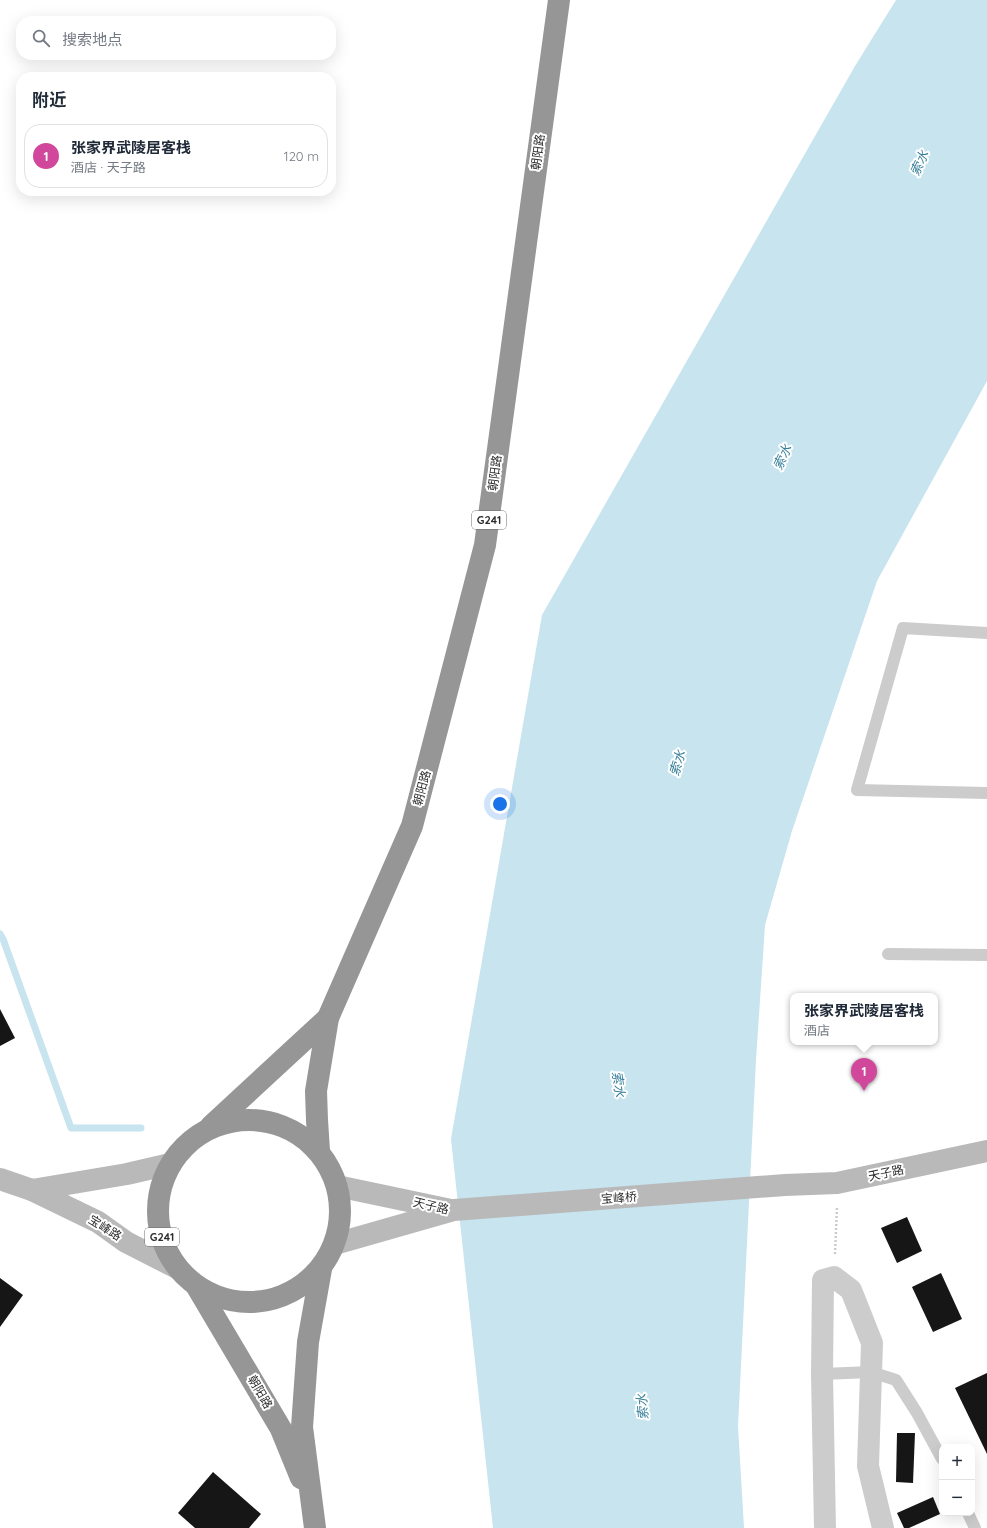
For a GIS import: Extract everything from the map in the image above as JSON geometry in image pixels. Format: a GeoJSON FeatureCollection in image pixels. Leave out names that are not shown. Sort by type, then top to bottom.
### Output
{"type":"FeatureCollection","features":[{"type":"Feature","properties":{"kind":"highway","name":"朝阳路"},"geometry":{"type":"LineString","coordinates":[[319,1151],[316,1091],[328,1018],[412,826],[485,545],[559,0]]}},
{"type":"Feature","properties":{"kind":"highway","name":"朝阳路"},"geometry":{"type":"LineString","coordinates":[[208,1129],[328,1018]]}},
{"type":"Feature","properties":{"kind":"highway","name":"宝峰路"},"geometry":{"type":"LineString","coordinates":[[255,1119],[279,1124],[301,1135],[319,1151],[330,1168],[337,1186],[341,1215],[335,1244],[321,1269],[301,1288],[276,1300],[269,1301],[248,1303],[222,1299],[197,1287],[177,1268],[164,1244],[158,1218],[160,1191],[170,1164],[186,1145],[208,1129],[231,1121],[255,1119]]}},
{"type":"Feature","properties":{"kind":"highway","name":"朝阳路"},"geometry":{"type":"LineString","coordinates":[[315,1528],[302,1427],[308,1342],[321,1269]]}},
{"type":"Feature","properties":{"kind":"highway","name":"朝阳路"},"geometry":{"type":"LineString","coordinates":[[197,1287],[281,1429],[311,1503]]}},
{"type":"Feature","properties":{"kind":"main road","name":"天子路"},"geometry":{"type":"LineString","coordinates":[[785,1185],[837,1183],[987,1151]]}},
{"type":"Feature","properties":{"kind":"main road","name":"宝峰路"},"geometry":{"type":"LineString","coordinates":[[32,1190],[127,1174],[170,1164]]}},
{"type":"Feature","properties":{"kind":"main road","name":"宝峰路"},"geometry":{"type":"LineString","coordinates":[[0,1179],[32,1190],[98,1222],[126,1242],[177,1268]]}},
{"type":"Feature","properties":{"kind":"main road","name":"宝峰桥"},"geometry":{"type":"LineString","coordinates":[[454,1210],[785,1185]]}},
{"type":"Feature","properties":{"kind":"main road","name":"天子路"},"geometry":{"type":"LineString","coordinates":[[337,1186],[454,1210]]}},
{"type":"Feature","properties":{"kind":"main road","name":"天子路"},"geometry":{"type":"LineString","coordinates":[[335,1244],[454,1210]]}},
{"type":"Feature","properties":{"kind":"street"},"geometry":{"type":"LineString","coordinates":[[825,1528],[822,1374],[823,1280],[834,1276],[850,1290],[872,1343],[868,1466],[883,1528]]}},
{"type":"Feature","properties":{"kind":"lane"},"geometry":{"type":"LineString","coordinates":[[987,633],[903,628],[857,790],[987,793]]}},
{"type":"Feature","properties":{"kind":"lane"},"geometry":{"type":"LineString","coordinates":[[888,954],[987,955]]}},
{"type":"Feature","properties":{"kind":"lane"},"geometry":{"type":"LineString","coordinates":[[822,1374],[871,1372],[896,1380],[918,1413],[939,1453]]}},
{"type":"Feature","properties":{"kind":"lane"},"geometry":{"type":"LineString","coordinates":[[969,1516],[975,1528]]}},
{"type":"Feature","properties":{"kind":"path"},"geometry":{"type":"LineString","coordinates":[[834,1276],[837,1183]]}},
{"type":"Feature","properties":{"kind":"water","name":"索水"},"geometry":{"type":"Polygon","coordinates":[[[896,0],[987,0],[987,381],[877,581],[792,831],[765,925],[756,1060],[738,1426],[744,1528],[493,1528],[451,1139],[542,615],[855,66],[896,0]]]}},
{"type":"Feature","properties":{"kind":"building"},"geometry":{"type":"Polygon","coordinates":[[[0,1009],[15,1038],[0,1046],[0,1009]]]}},
{"type":"Feature","properties":{"kind":"building"},"geometry":{"type":"Polygon","coordinates":[[[907,1217],[922,1251],[897,1263],[881,1228],[907,1217]]]}},
{"type":"Feature","properties":{"kind":"building"},"geometry":{"type":"Polygon","coordinates":[[[941,1273],[962,1319],[933,1332],[912,1287],[941,1273]]]}},
{"type":"Feature","properties":{"kind":"building"},"geometry":{"type":"Polygon","coordinates":[[[0,1278],[23,1295],[0,1327],[0,1278]]]}},
{"type":"Feature","properties":{"kind":"building"},"geometry":{"type":"Polygon","coordinates":[[[987,1373],[987,1454],[955,1388],[987,1373]]]}},
{"type":"Feature","properties":{"kind":"building"},"geometry":{"type":"Polygon","coordinates":[[[897,1433],[915,1433],[913,1483],[896,1482],[897,1433]]]}},
{"type":"Feature","properties":{"kind":"building"},"geometry":{"type":"Polygon","coordinates":[[[213,1472],[261,1514],[249,1528],[195,1528],[178,1513],[213,1472]]]}},
{"type":"Feature","properties":{"kind":"building"},"geometry":{"type":"Polygon","coordinates":[[[933,1497],[939,1514],[909,1528],[904,1528],[897,1513],[933,1497]]]}},
{"type":"Feature","properties":{"kind":"waterway"},"geometry":{"type":"LineString","coordinates":[[0,934],[71,1128],[141,1128]]}},
{"type":"Feature","properties":{"kind":"place","name":"张家界武陵居客栈"},"geometry":{"type":"Point","coordinates":[864,1091]}}]}
